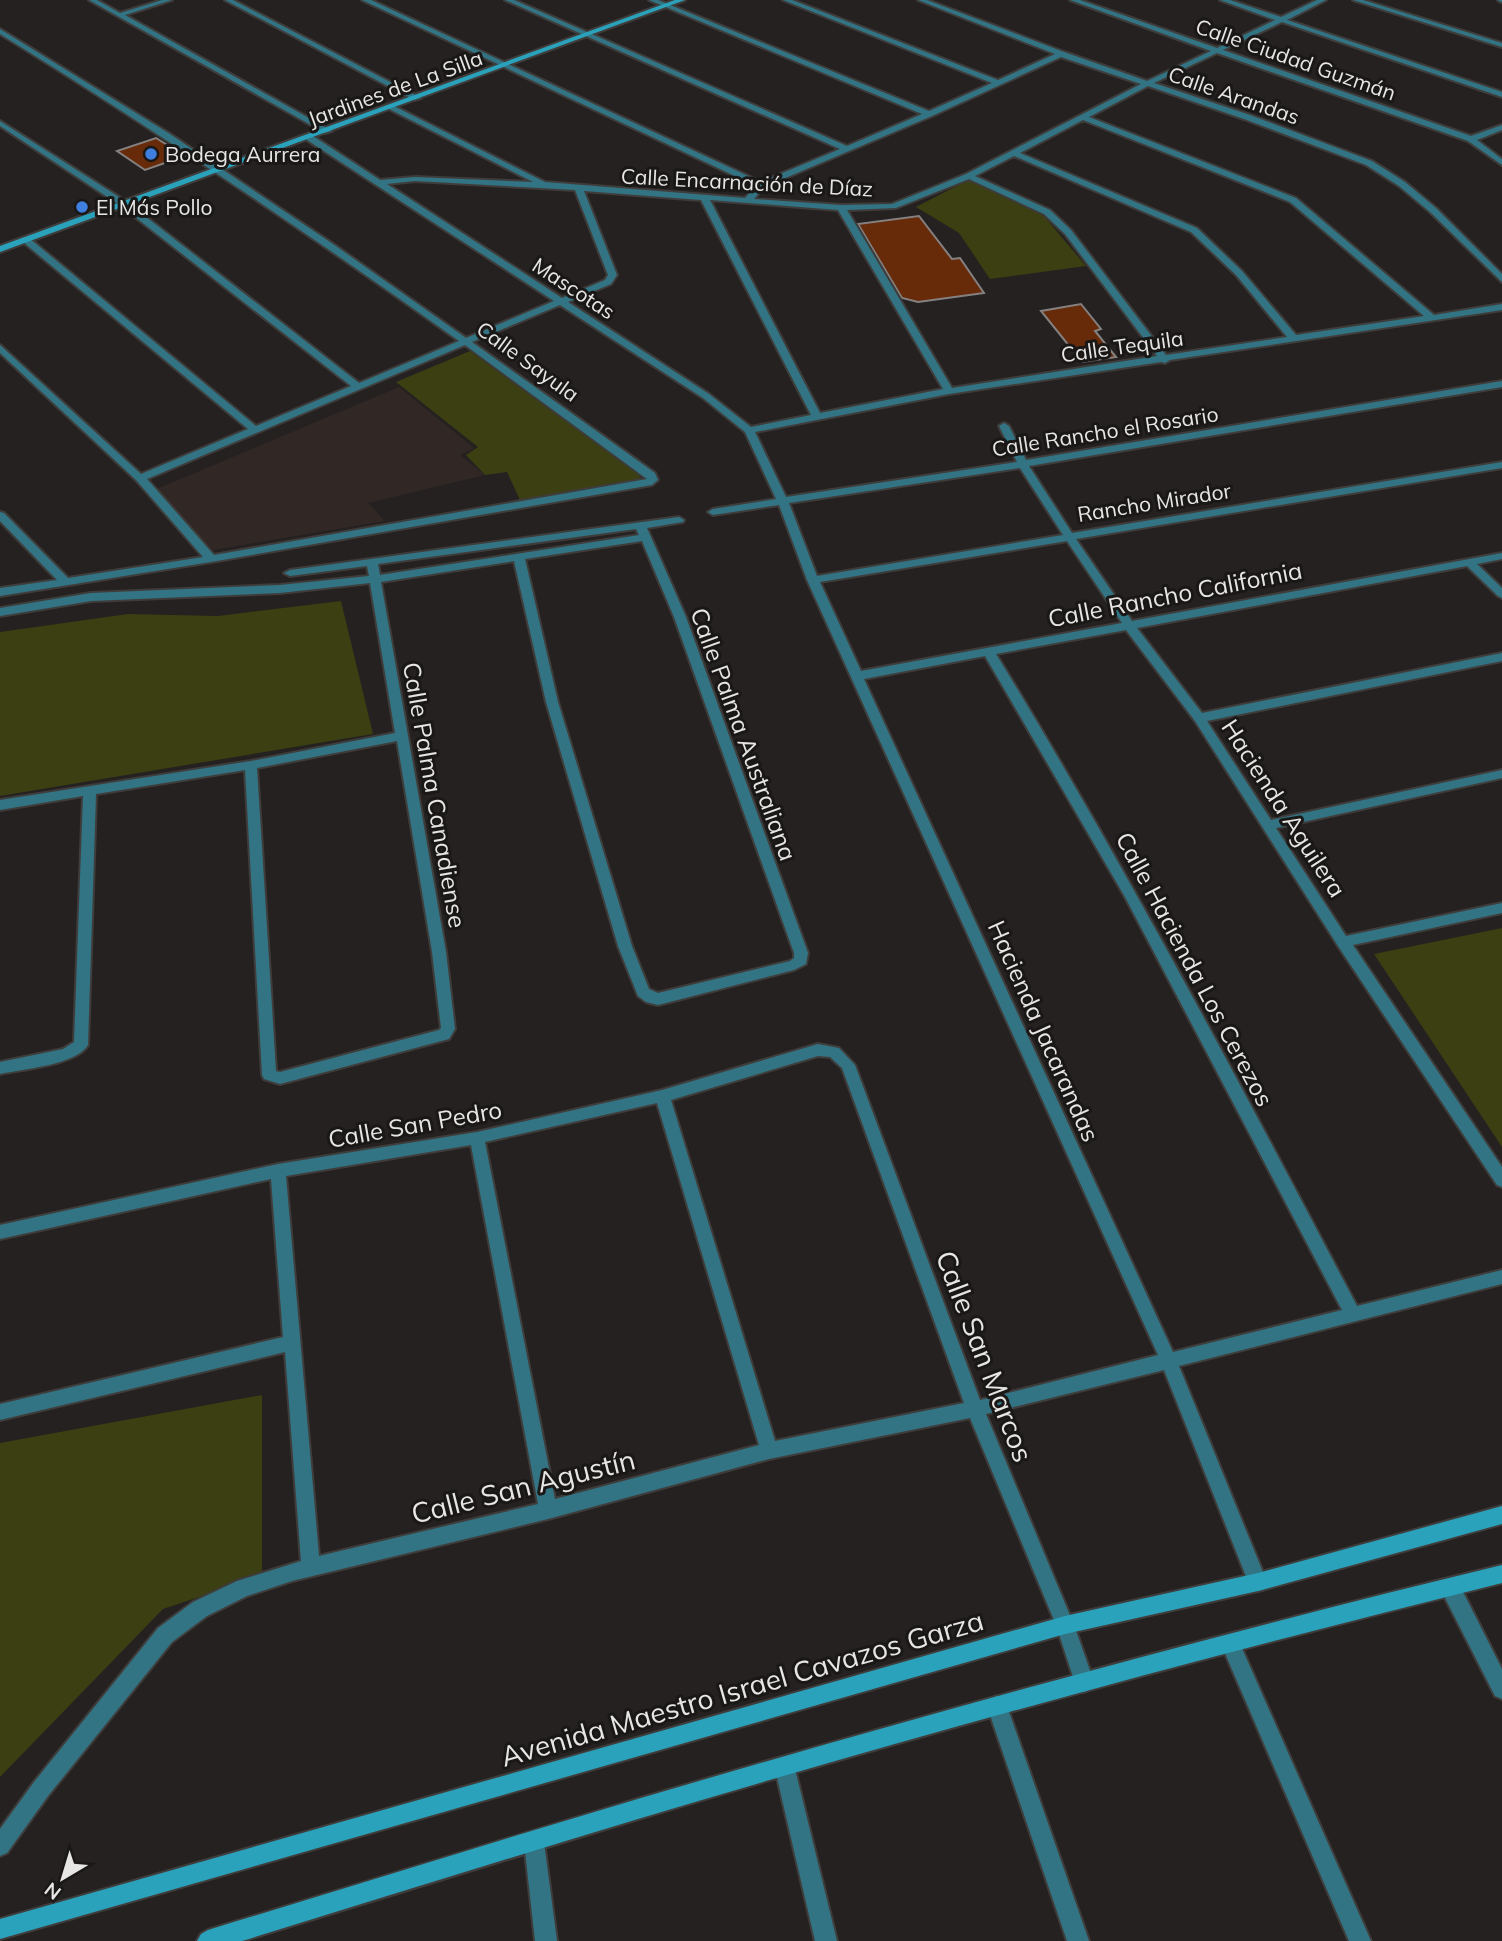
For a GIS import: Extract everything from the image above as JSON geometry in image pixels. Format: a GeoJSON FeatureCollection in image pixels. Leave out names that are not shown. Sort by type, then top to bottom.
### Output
{"type":"FeatureCollection","features":[{"type":"Feature","properties":{"kind":"street"},"geometry":{"type":"LineString","coordinates":[[92,0],[328,131]]}},
{"type":"Feature","properties":{"kind":"street"},"geometry":{"type":"LineString","coordinates":[[119,15],[169,0]]}},
{"type":"Feature","properties":{"kind":"street"},"geometry":{"type":"LineString","coordinates":[[229,0],[416,98]]}},
{"type":"Feature","properties":{"kind":"street"},"geometry":{"type":"LineString","coordinates":[[365,0],[761,186]]}},
{"type":"Feature","properties":{"kind":"street"},"geometry":{"type":"LineString","coordinates":[[508,0],[848,149]]}},
{"type":"Feature","properties":{"kind":"street"},"geometry":{"type":"LineString","coordinates":[[652,0],[929,114]]}},
{"type":"Feature","properties":{"kind":"street","name":"Jardines de La Silla"},"geometry":{"type":"LineString","coordinates":[[3,245],[26,240],[310,138],[682,0]]}},
{"type":"Feature","properties":{"kind":"street"},"geometry":{"type":"LineString","coordinates":[[786,0],[997,82]]}},
{"type":"Feature","properties":{"kind":"street","name":"Calle Arandas"},"geometry":{"type":"LineString","coordinates":[[921,0],[1060,54],[1369,163],[1402,184],[1433,210],[1502,279]]}},
{"type":"Feature","properties":{"kind":"street","name":"Calle Ciudad Guzmán"},"geometry":{"type":"LineString","coordinates":[[1073,0],[1471,139],[1502,163]]}},
{"type":"Feature","properties":{"kind":"street"},"geometry":{"type":"LineString","coordinates":[[1223,0],[1502,95]]}},
{"type":"Feature","properties":{"kind":"street","name":"Calle Encarnación de Díaz"},"geometry":{"type":"LineString","coordinates":[[376,183],[415,179],[545,185],[841,208],[904,204],[969,176],[1148,83],[1322,0]]}},
{"type":"Feature","properties":{"kind":"street"},"geometry":{"type":"LineString","coordinates":[[1356,0],[1502,45]]}},
{"type":"Feature","properties":{"kind":"street","name":"Calle Sayula"},"geometry":{"type":"LineString","coordinates":[[0,31],[221,170],[468,342],[651,475],[653,480],[211,559]]}},
{"type":"Feature","properties":{"kind":"street"},"geometry":{"type":"LineString","coordinates":[[747,201],[761,186],[1060,54]]}},
{"type":"Feature","properties":{"kind":"street"},"geometry":{"type":"LineString","coordinates":[[392,107],[545,185]]}},
{"type":"Feature","properties":{"kind":"street"},"geometry":{"type":"LineString","coordinates":[[1085,118],[1293,200],[1432,318]]}},
{"type":"Feature","properties":{"kind":"street"},"geometry":{"type":"LineString","coordinates":[[0,123],[124,204],[359,388]]}},
{"type":"Feature","properties":{"kind":"street"},"geometry":{"type":"LineString","coordinates":[[1471,139],[1502,127]]}},
{"type":"Feature","properties":{"kind":"street","name":"Mascotas"},"geometry":{"type":"LineString","coordinates":[[310,138],[706,396],[749,430],[783,502]]}},
{"type":"Feature","properties":{"kind":"street"},"geometry":{"type":"LineString","coordinates":[[1016,153],[1194,230],[1239,273],[1295,340]]}},
{"type":"Feature","properties":{"kind":"street"},"geometry":{"type":"LineString","coordinates":[[969,176],[1047,212],[1068,232],[1165,360]]}},
{"type":"Feature","properties":{"kind":"street"},"geometry":{"type":"LineString","coordinates":[[140,478],[608,282],[613,275],[579,189]]}},
{"type":"Feature","properties":{"kind":"street"},"geometry":{"type":"LineString","coordinates":[[705,199],[816,415]]}},
{"type":"Feature","properties":{"kind":"street"},"geometry":{"type":"LineString","coordinates":[[841,208],[948,391]]}},
{"type":"Feature","properties":{"kind":"street"},"geometry":{"type":"LineString","coordinates":[[26,240],[255,430]]}},
{"type":"Feature","properties":{"kind":"street","name":"Calle Tequila"},"geometry":{"type":"LineString","coordinates":[[749,430],[948,391],[1502,307]]}},
{"type":"Feature","properties":{"kind":"street"},"geometry":{"type":"LineString","coordinates":[[0,348],[140,478],[211,559]]}},
{"type":"Feature","properties":{"kind":"street","name":"Calle Rancho el Rosario"},"geometry":{"type":"LineString","coordinates":[[713,512],[1023,464],[1502,384]]}},
{"type":"Feature","properties":{"kind":"street","name":"Hacienda Aguilera"},"geometry":{"type":"LineString","coordinates":[[1004,426],[1023,464],[1068,535],[1128,624],[1199,718],[1343,942],[1502,1180]]}},
{"type":"Feature","properties":{"kind":"street","name":"Rancho Mirador"},"geometry":{"type":"LineString","coordinates":[[813,580],[1068,535],[1502,465]]}},
{"type":"Feature","properties":{"kind":"street","name":"Hacienda Jacarandas"},"geometry":{"type":"LineString","coordinates":[[783,502],[813,580],[1168,1359],[1258,1582]]}},
{"type":"Feature","properties":{"kind":"street"},"geometry":{"type":"LineString","coordinates":[[0,515],[66,582]]}},
{"type":"Feature","properties":{"kind":"street"},"geometry":{"type":"LineString","coordinates":[[0,612],[91,597],[280,589],[376,579],[519,557],[643,531],[678,520]]}},
{"type":"Feature","properties":{"kind":"street"},"geometry":{"type":"LineString","coordinates":[[290,573],[643,531]]}},
{"type":"Feature","properties":{"kind":"street","name":"Calle Palma Australiana"},"geometry":{"type":"LineString","coordinates":[[519,557],[552,702],[625,946],[646,996],[658,999],[794,965],[801,960],[685,629],[643,531]]}},
{"type":"Feature","properties":{"kind":"street","name":"Calle Rancho California"},"geometry":{"type":"LineString","coordinates":[[857,676],[1502,556]]}},
{"type":"Feature","properties":{"kind":"street"},"geometry":{"type":"LineString","coordinates":[[0,592],[211,559]]}},
{"type":"Feature","properties":{"kind":"street"},"geometry":{"type":"LineString","coordinates":[[1469,562],[1502,594]]}},
{"type":"Feature","properties":{"kind":"street","name":"Calle Palma Canadiense"},"geometry":{"type":"LineString","coordinates":[[251,765],[269,1075],[279,1078],[444,1035],[447,1029],[439,952],[372,563]]}},
{"type":"Feature","properties":{"kind":"street","name":"Calle Hacienda Los Cerezos"},"geometry":{"type":"LineString","coordinates":[[988,651],[1040,734],[1137,906],[1352,1313]]}},
{"type":"Feature","properties":{"kind":"street"},"geometry":{"type":"LineString","coordinates":[[1199,718],[1502,657]]}},
{"type":"Feature","properties":{"kind":"street"},"geometry":{"type":"LineString","coordinates":[[0,805],[251,765],[401,736]]}},
{"type":"Feature","properties":{"kind":"street"},"geometry":{"type":"LineString","coordinates":[[1269,825],[1502,774]]}},
{"type":"Feature","properties":{"kind":"street"},"geometry":{"type":"LineString","coordinates":[[0,1068],[77,1050],[81,1045],[90,792]]}},
{"type":"Feature","properties":{"kind":"street"},"geometry":{"type":"LineString","coordinates":[[1343,942],[1502,908]]}},
{"type":"Feature","properties":{"kind":"street","name":"Calle San Pedro"},"geometry":{"type":"LineString","coordinates":[[0,1232],[278,1171],[477,1138],[662,1096],[818,1050],[834,1052]]}},
{"type":"Feature","properties":{"kind":"street","name":"Calle San Marcos"},"geometry":{"type":"LineString","coordinates":[[834,1052],[848,1065],[975,1409],[1065,1625],[1084,1682]]}},
{"type":"Feature","properties":{"kind":"street"},"geometry":{"type":"LineString","coordinates":[[662,1096],[769,1451]]}},
{"type":"Feature","properties":{"kind":"street"},"geometry":{"type":"LineString","coordinates":[[477,1138],[548,1510]]}},
{"type":"Feature","properties":{"kind":"street"},"geometry":{"type":"LineString","coordinates":[[278,1171],[312,1569]]}},
{"type":"Feature","properties":{"kind":"street","name":"Calle San Agustín"},"geometry":{"type":"LineString","coordinates":[[0,1846],[41,1789],[165,1635],[200,1609],[244,1588],[292,1572],[548,1510],[769,1451],[975,1409],[1502,1277]]}},
{"type":"Feature","properties":{"kind":"street"},"geometry":{"type":"LineString","coordinates":[[0,1412],[292,1343]]}},
{"type":"Feature","properties":{"kind":"street","name":"Avenida Maestro Israel Cavazos Garza"},"geometry":{"type":"LineString","coordinates":[[0,1929],[1065,1625],[1258,1582],[1502,1515]]}},
{"type":"Feature","properties":{"kind":"street"},"geometry":{"type":"LineString","coordinates":[[208,1941],[230,1938],[641,1808],[998,1706],[1502,1574]]}},
{"type":"Feature","properties":{"kind":"street"},"geometry":{"type":"LineString","coordinates":[[1450,1587],[1502,1689]]}},
{"type":"Feature","properties":{"kind":"street"},"geometry":{"type":"LineString","coordinates":[[1230,1644],[1360,1941]]}},
{"type":"Feature","properties":{"kind":"street"},"geometry":{"type":"LineString","coordinates":[[998,1706],[1078,1941]]}},
{"type":"Feature","properties":{"kind":"street"},"geometry":{"type":"LineString","coordinates":[[785,1769],[826,1941]]}},
{"type":"Feature","properties":{"kind":"street"},"geometry":{"type":"LineString","coordinates":[[534,1842],[546,1941]]}},
{"type":"Feature","properties":{"kind":"shaded area"},"geometry":{"type":"Polygon","coordinates":[[[399,387],[474,448],[460,455],[485,475],[368,503],[385,521],[213,550],[152,491],[399,387]]]}},
{"type":"Feature","properties":{"kind":"green space"},"geometry":{"type":"Polygon","coordinates":[[[968,180],[1044,216],[1086,266],[990,279],[959,233],[916,207],[968,180]]]}},
{"type":"Feature","properties":{"kind":"green space"},"geometry":{"type":"Polygon","coordinates":[[[470,351],[641,479],[520,500],[507,472],[485,475],[466,455],[478,447],[396,382],[470,351]]]}},
{"type":"Feature","properties":{"kind":"green space"},"geometry":{"type":"Polygon","coordinates":[[[341,601],[373,734],[0,796],[0,632],[128,614],[218,616],[341,601]]]}},
{"type":"Feature","properties":{"kind":"green space"},"geometry":{"type":"Polygon","coordinates":[[[1502,928],[1502,1147],[1374,954],[1502,928]]]}},
{"type":"Feature","properties":{"kind":"green space"},"geometry":{"type":"Polygon","coordinates":[[[262,1395],[262,1576],[163,1609],[0,1777],[0,1443],[262,1395]]]}},
{"type":"Feature","properties":{"kind":"building","name":"Bodega Aurrera"},"geometry":{"type":"Polygon","coordinates":[[[156,138],[185,156],[145,170],[117,151],[156,138]]]}},
{"type":"Feature","properties":{"kind":"building"},"geometry":{"type":"Polygon","coordinates":[[[919,216],[952,259],[960,258],[984,293],[918,302],[902,298],[858,224],[919,216]]]}},
{"type":"Feature","properties":{"kind":"building"},"geometry":{"type":"Polygon","coordinates":[[[1081,304],[1101,329],[1095,331],[1116,357],[1082,362],[1041,311],[1081,304]]]}},
{"type":"Feature","properties":{"kind":"place","name":"Bodega Aurrera"},"geometry":{"type":"Point","coordinates":[151,154]}},
{"type":"Feature","properties":{"kind":"place","name":"El Más Pollo"},"geometry":{"type":"Point","coordinates":[82,207]}}]}
